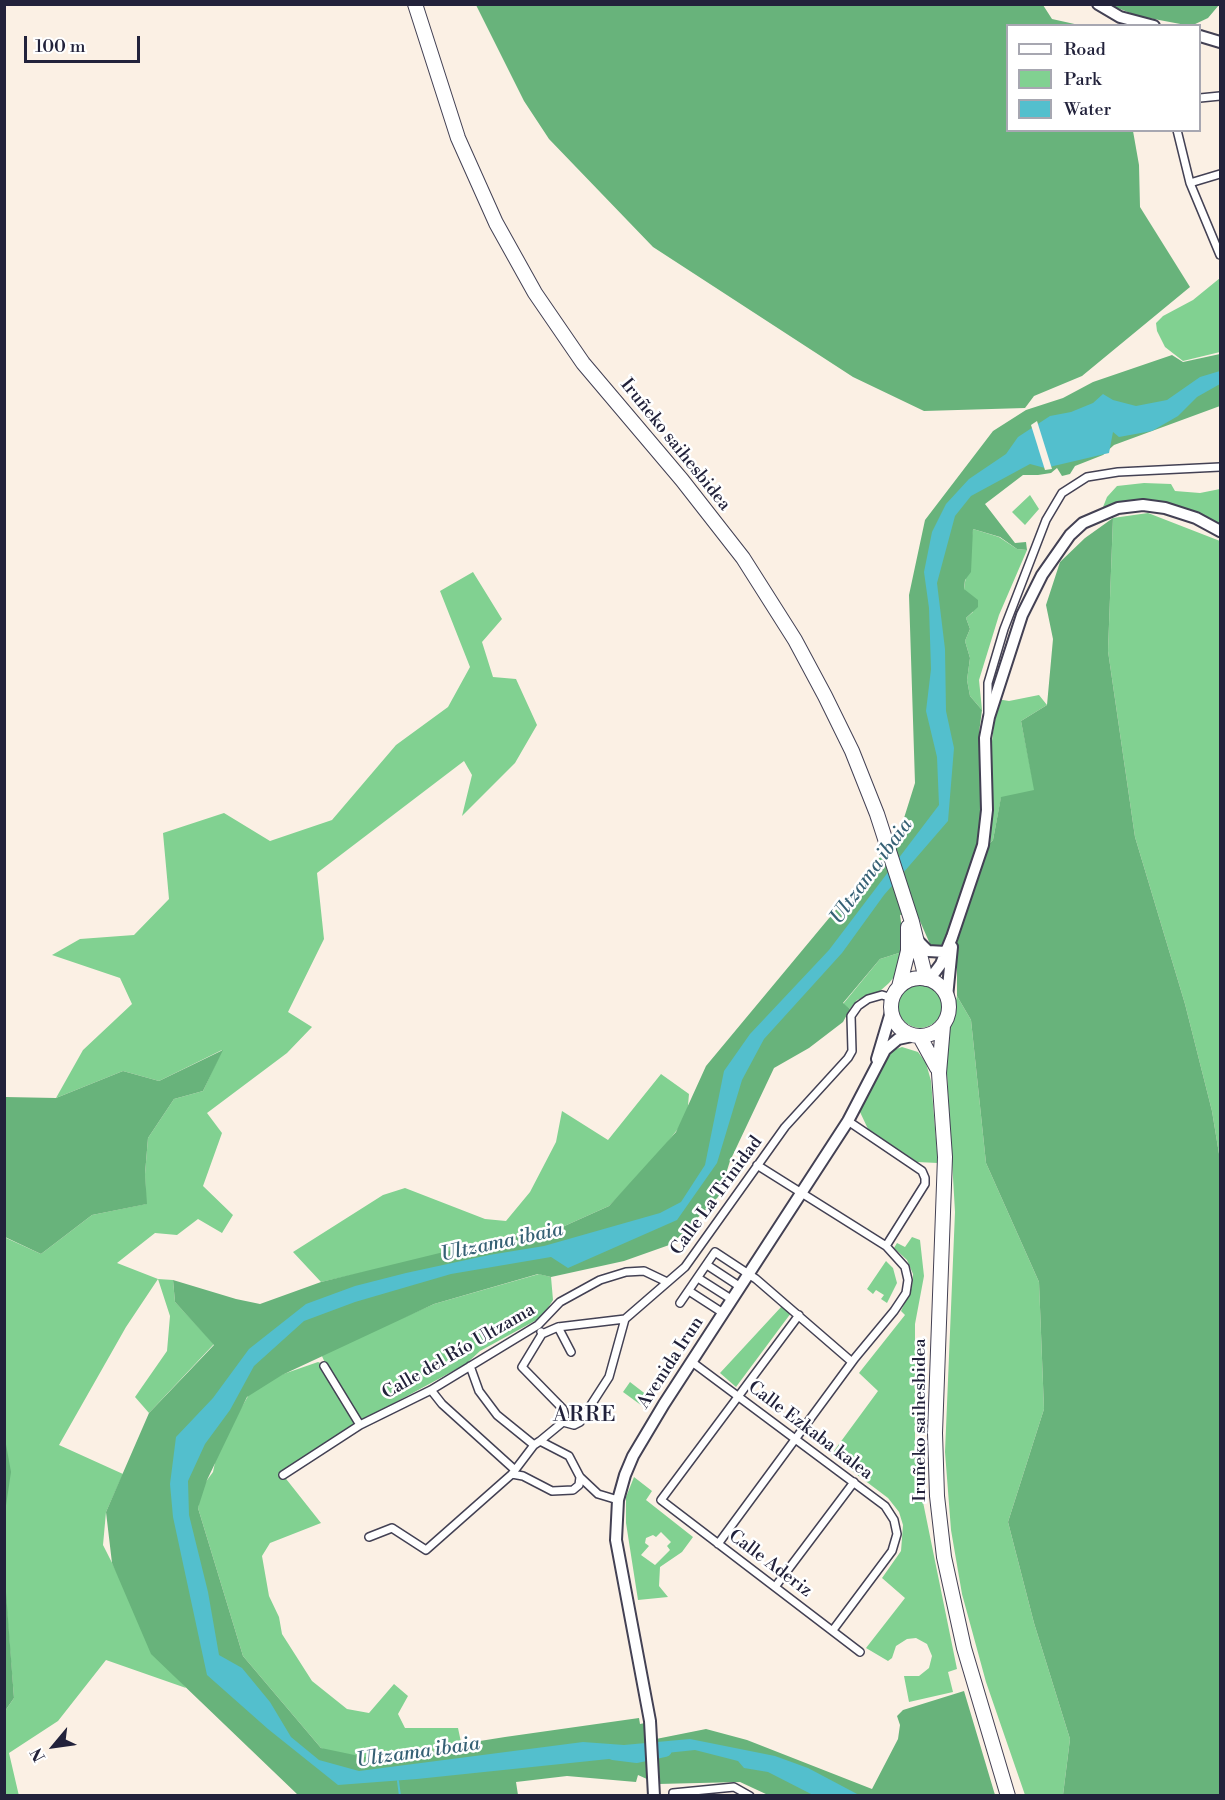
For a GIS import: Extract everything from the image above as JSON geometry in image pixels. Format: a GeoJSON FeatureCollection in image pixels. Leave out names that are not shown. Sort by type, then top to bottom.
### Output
{"type":"FeatureCollection","features":[{"type":"Feature","properties":{"kind":"highway","name":"Iruñeko saihesbidea"},"geometry":{"type":"LineString","coordinates":[[415,4],[458,138],[496,223],[535,293],[583,363],[682,480],[772,601],[830,705],[877,814],[928,979]]}},
{"type":"Feature","properties":{"kind":"highway","name":"Iruñeko saihesbidea"},"geometry":{"type":"LineString","coordinates":[[894,999],[908,951],[905,904]]}},
{"type":"Feature","properties":{"kind":"highway"},"geometry":{"type":"LineString","coordinates":[[912,979],[928,979],[938,985],[947,997],[949,1012],[942,1026],[932,1034],[916,1036],[902,1030],[894,999],[912,979]]}},
{"type":"Feature","properties":{"kind":"highway","name":"Iruñeko saihesbidea"},"geometry":{"type":"LineString","coordinates":[[942,1026],[939,1073],[945,1157],[935,1433],[937,1496],[944,1557],[964,1648],[1008,1796]]}},
{"type":"Feature","properties":{"kind":"highway","name":"Iruñeko saihesbidea"},"geometry":{"type":"LineString","coordinates":[[916,1036],[932,1053],[939,1073]]}},
{"type":"Feature","properties":{"kind":"street"},"geometry":{"type":"LineString","coordinates":[[1098,4],[1120,17],[1146,24]]}},
{"type":"Feature","properties":{"kind":"street"},"geometry":{"type":"LineString","coordinates":[[1201,35],[1221,36]]}},
{"type":"Feature","properties":{"kind":"street"},"geometry":{"type":"LineString","coordinates":[[1201,35],[1221,42]]}},
{"type":"Feature","properties":{"kind":"street"},"geometry":{"type":"LineString","coordinates":[[1201,98],[1221,96]]}},
{"type":"Feature","properties":{"kind":"street"},"geometry":{"type":"LineString","coordinates":[[1177,132],[1190,183],[1221,255]]}},
{"type":"Feature","properties":{"kind":"street"},"geometry":{"type":"LineString","coordinates":[[1190,183],[1221,174]]}},
{"type":"Feature","properties":{"kind":"street"},"geometry":{"type":"LineString","coordinates":[[928,979],[941,964],[946,952],[983,845],[987,810],[988,682],[1004,629],[1046,520],[1062,493],[1087,477],[1153,469],[1221,467]]}},
{"type":"Feature","properties":{"kind":"street"},"geometry":{"type":"LineString","coordinates":[[988,717],[1022,615],[1042,575],[1070,535],[1083,524],[1107,511],[1143,505],[1165,508],[1197,518],[1221,531]]}},
{"type":"Feature","properties":{"kind":"street"},"geometry":{"type":"LineString","coordinates":[[947,997],[952,937]]}},
{"type":"Feature","properties":{"kind":"street"},"geometry":{"type":"LineString","coordinates":[[917,939],[928,951],[946,952]]}},
{"type":"Feature","properties":{"kind":"street","name":"Calle La Trinidad"},"geometry":{"type":"LineString","coordinates":[[625,1318],[686,1267],[785,1127],[848,1058],[852,1051],[851,1017],[858,1006],[867,999],[882,995],[894,999]]}},
{"type":"Feature","properties":{"kind":"street"},"geometry":{"type":"LineString","coordinates":[[876,1065],[879,1047],[894,999]]}},
{"type":"Feature","properties":{"kind":"street"},"geometry":{"type":"LineString","coordinates":[[876,1065],[891,1044],[916,1036]]}},
{"type":"Feature","properties":{"kind":"street","name":"Avenida Irun"},"geometry":{"type":"LineString","coordinates":[[654,1796],[650,1722],[616,1540],[618,1500],[633,1456],[739,1286],[848,1121],[876,1065]]}},
{"type":"Feature","properties":{"kind":"street"},"geometry":{"type":"LineString","coordinates":[[848,1121],[922,1171],[925,1178],[925,1184],[886,1246]]}},
{"type":"Feature","properties":{"kind":"street"},"geometry":{"type":"LineString","coordinates":[[718,1544],[852,1362],[906,1293],[908,1280],[905,1267],[886,1246],[757,1166]]}},
{"type":"Feature","properties":{"kind":"street"},"geometry":{"type":"LineString","coordinates":[[680,1303],[715,1252],[748,1272],[852,1362]]}},
{"type":"Feature","properties":{"kind":"street"},"geometry":{"type":"LineString","coordinates":[[707,1265],[739,1286]]}},
{"type":"Feature","properties":{"kind":"street","name":"Calle del Río Ultzama"},"geometry":{"type":"LineString","coordinates":[[283,1475],[360,1425],[431,1390],[538,1325],[560,1302],[600,1280],[626,1272],[644,1270],[667,1282]]}},
{"type":"Feature","properties":{"kind":"street"},"geometry":{"type":"LineString","coordinates":[[698,1278],[731,1299]]}},
{"type":"Feature","properties":{"kind":"street"},"geometry":{"type":"LineString","coordinates":[[689,1291],[723,1312]]}},
{"type":"Feature","properties":{"kind":"street"},"geometry":{"type":"LineString","coordinates":[[739,1396],[799,1315]]}},
{"type":"Feature","properties":{"kind":"street"},"geometry":{"type":"LineString","coordinates":[[542,1334],[558,1328],[625,1318],[609,1377],[580,1422],[574,1425],[563,1422]]}},
{"type":"Feature","properties":{"kind":"street"},"geometry":{"type":"LineString","coordinates":[[369,1537],[392,1528],[426,1550],[513,1472],[537,1443],[563,1422],[565,1416],[563,1409],[522,1367],[543,1336],[538,1325]]}},
{"type":"Feature","properties":{"kind":"street"},"geometry":{"type":"LineString","coordinates":[[558,1328],[571,1352]]}},
{"type":"Feature","properties":{"kind":"street","name":"Calle Ezkaba kalea"},"geometry":{"type":"LineString","coordinates":[[692,1362],[796,1437],[885,1506],[894,1520],[897,1534],[892,1551],[833,1630]]}},
{"type":"Feature","properties":{"kind":"street"},"geometry":{"type":"LineString","coordinates":[[324,1366],[360,1425]]}},
{"type":"Feature","properties":{"kind":"street"},"geometry":{"type":"LineString","coordinates":[[470,1366],[485,1401],[537,1443],[569,1456],[580,1477],[598,1494],[618,1500]]}},
{"type":"Feature","properties":{"kind":"street"},"geometry":{"type":"LineString","coordinates":[[431,1390],[442,1404],[513,1472],[552,1491],[573,1490],[579,1485],[580,1477]]}},
{"type":"Feature","properties":{"kind":"street","name":"Calle Aderiz"},"geometry":{"type":"LineString","coordinates":[[739,1396],[661,1500],[860,1652]]}},
{"type":"Feature","properties":{"kind":"street"},"geometry":{"type":"LineString","coordinates":[[775,1587],[854,1482]]}},
{"type":"Feature","properties":{"kind":"street"},"geometry":{"type":"LineString","coordinates":[[673,1796],[734,1787],[750,1796]]}},
{"type":"Feature","properties":{"kind":"green space"},"geometry":{"type":"Polygon","coordinates":[[[476,5],[1043,5],[1052,19],[1074,24],[1006,24],[1006,132],[1133,132],[1139,165],[1140,207],[1190,287],[1082,376],[1034,396],[1025,408],[924,411],[853,377],[653,247],[549,139],[524,101],[476,5]]]}},
{"type":"Feature","properties":{"kind":"green space"},"geometry":{"type":"Polygon","coordinates":[[[1110,5],[1219,5],[1208,18],[1195,24],[1180,24],[1138,16],[1110,5]]]}},
{"type":"Feature","properties":{"kind":"green space"},"geometry":{"type":"Polygon","coordinates":[[[1220,278],[1220,352],[1183,361],[1165,347],[1157,331],[1156,323],[1163,316],[1193,300],[1220,278]]]}},
{"type":"Feature","properties":{"kind":"green space"},"geometry":{"type":"Polygon","coordinates":[[[1220,354],[1220,406],[1114,445],[1103,455],[1075,466],[1070,474],[1062,476],[1057,468],[1051,473],[1023,475],[985,504],[1015,543],[1026,542],[1027,550],[1017,549],[1000,537],[973,529],[971,572],[965,580],[964,589],[978,600],[978,607],[966,618],[970,629],[965,641],[970,658],[967,680],[970,696],[982,710],[979,733],[983,805],[980,836],[945,947],[937,949],[930,944],[916,912],[900,915],[905,951],[880,959],[843,1003],[850,1009],[843,1022],[809,1048],[774,1068],[730,1161],[719,1196],[672,1244],[624,1261],[551,1277],[538,1274],[434,1304],[282,1375],[247,1397],[207,1480],[198,1508],[243,1656],[321,1748],[369,1758],[462,1747],[461,1744],[639,1718],[640,1724],[645,1723],[646,1741],[706,1729],[747,1740],[872,1789],[898,1739],[900,1725],[897,1716],[903,1710],[964,1691],[995,1795],[768,1795],[740,1782],[658,1784],[638,1775],[636,1782],[567,1776],[516,1782],[518,1795],[298,1795],[151,1654],[112,1563],[106,1512],[149,1413],[214,1345],[175,1302],[173,1280],[260,1304],[321,1282],[497,1239],[560,1228],[609,1206],[676,1132],[706,1066],[899,834],[915,783],[909,595],[925,520],[993,431],[1026,410],[1063,398],[1093,382],[1172,355],[1183,362],[1220,354]]]}},
{"type":"Feature","properties":{"kind":"green space"},"geometry":{"type":"Polygon","coordinates":[[[1144,483],[1171,484],[1175,491],[1200,493],[1220,489],[1220,525],[1154,500],[1138,499],[1103,507],[1107,497],[1117,486],[1144,483]]]}},
{"type":"Feature","properties":{"kind":"green space"},"geometry":{"type":"Polygon","coordinates":[[[1030,495],[1039,509],[1025,525],[1012,512],[1030,495]]]}},
{"type":"Feature","properties":{"kind":"green space"},"geometry":{"type":"Polygon","coordinates":[[[1148,513],[1220,541],[1220,1160],[1212,1111],[1185,1004],[1135,837],[1108,651],[1113,518],[1148,513]]]}},
{"type":"Feature","properties":{"kind":"green space"},"geometry":{"type":"Polygon","coordinates":[[[1113,518],[1108,651],[1135,837],[1185,1004],[1212,1111],[1220,1160],[1220,1795],[1063,1795],[1070,1739],[1034,1623],[1008,1522],[1044,1409],[1039,1282],[986,1163],[971,1020],[957,996],[957,939],[993,840],[1001,797],[1034,790],[1021,721],[1047,705],[1053,639],[1046,605],[1060,562],[1085,538],[1113,518]]]}},
{"type":"Feature","properties":{"kind":"green space"},"geometry":{"type":"Polygon","coordinates":[[[973,529],[999,537],[1017,549],[1027,550],[999,615],[979,680],[982,710],[970,696],[967,680],[970,658],[965,641],[970,629],[966,618],[973,612],[964,589],[973,529]]]}},
{"type":"Feature","properties":{"kind":"green space"},"geometry":{"type":"Polygon","coordinates":[[[473,572],[502,619],[482,642],[493,677],[516,679],[537,725],[515,763],[462,816],[472,775],[464,761],[317,873],[324,939],[288,1012],[312,1027],[287,1053],[207,1113],[222,1133],[203,1186],[233,1215],[222,1233],[198,1219],[177,1235],[155,1233],[117,1263],[158,1279],[126,1327],[59,1445],[123,1474],[106,1512],[103,1545],[148,1634],[186,1688],[106,1660],[58,1721],[9,1753],[19,1796],[4,1795],[5,1711],[14,1698],[4,1576],[4,1237],[41,1254],[92,1215],[146,1204],[145,1174],[148,1138],[174,1099],[203,1091],[222,1050],[159,1081],[123,1071],[56,1098],[83,1050],[132,1004],[120,978],[52,955],[80,939],[134,935],[169,899],[163,833],[224,813],[270,841],[332,820],[396,745],[448,707],[470,667],[440,591],[473,572]]]}},
{"type":"Feature","properties":{"kind":"green space"},"geometry":{"type":"Polygon","coordinates":[[[1039,695],[1047,705],[1021,721],[1035,791],[1001,798],[993,840],[990,843],[992,741],[997,699],[1009,701],[1039,695]]]}},
{"type":"Feature","properties":{"kind":"green space"},"geometry":{"type":"Polygon","coordinates":[[[905,951],[899,971],[880,991],[857,1000],[850,1009],[843,1004],[880,959],[905,951]]]}},
{"type":"Feature","properties":{"kind":"green space"},"geometry":{"type":"Polygon","coordinates":[[[920,984],[936,990],[942,1006],[936,1022],[920,1028],[904,1022],[898,1006],[904,990],[920,984]]]}},
{"type":"Feature","properties":{"kind":"green space"},"geometry":{"type":"Polygon","coordinates":[[[957,996],[971,1020],[986,1163],[1039,1282],[1044,1409],[1008,1522],[1034,1623],[1070,1739],[1063,1795],[1025,1795],[986,1682],[962,1594],[951,1530],[945,1452],[955,1212],[946,1057],[947,1038],[957,996]]]}},
{"type":"Feature","properties":{"kind":"green space"},"geometry":{"type":"Polygon","coordinates":[[[902,1047],[918,1052],[926,1063],[931,1081],[938,1163],[917,1162],[868,1129],[860,1112],[881,1068],[893,1050],[902,1047]]]}},
{"type":"Feature","properties":{"kind":"green space"},"geometry":{"type":"Polygon","coordinates":[[[223,1050],[203,1091],[174,1099],[148,1138],[145,1174],[147,1204],[92,1215],[41,1254],[5,1237],[5,1097],[56,1098],[123,1071],[159,1081],[223,1050]]]}},
{"type":"Feature","properties":{"kind":"green space"},"geometry":{"type":"Polygon","coordinates":[[[661,1074],[689,1094],[687,1117],[657,1156],[609,1206],[560,1228],[540,1234],[506,1236],[472,1248],[321,1282],[293,1252],[383,1195],[405,1188],[485,1219],[506,1221],[530,1192],[556,1142],[562,1111],[608,1140],[661,1074]]]}},
{"type":"Feature","properties":{"kind":"green space"},"geometry":{"type":"Polygon","coordinates":[[[912,1237],[920,1240],[924,1276],[915,1324],[915,1442],[923,1502],[957,1669],[948,1672],[953,1692],[909,1702],[904,1676],[919,1676],[929,1668],[932,1656],[927,1644],[916,1638],[907,1639],[896,1646],[892,1658],[888,1661],[866,1648],[905,1598],[882,1578],[901,1551],[903,1525],[899,1512],[888,1498],[831,1455],[878,1391],[859,1373],[905,1315],[901,1311],[912,1287],[913,1274],[907,1260],[894,1248],[897,1243],[905,1247],[912,1237]]]}},
{"type":"Feature","properties":{"kind":"green space"},"geometry":{"type":"Polygon","coordinates":[[[886,1261],[893,1268],[897,1283],[887,1303],[881,1299],[884,1295],[876,1290],[873,1294],[867,1289],[886,1261]]]}},
{"type":"Feature","properties":{"kind":"green space"},"geometry":{"type":"Polygon","coordinates":[[[539,1274],[551,1277],[553,1300],[542,1317],[480,1351],[466,1364],[363,1420],[360,1425],[283,1475],[321,1523],[270,1543],[262,1556],[269,1596],[279,1617],[282,1634],[312,1681],[347,1709],[369,1713],[394,1684],[408,1696],[398,1714],[405,1728],[458,1728],[462,1747],[347,1760],[321,1748],[243,1656],[198,1508],[202,1487],[213,1472],[218,1448],[251,1391],[269,1379],[318,1362],[326,1365],[321,1354],[434,1304],[539,1274]]]}},
{"type":"Feature","properties":{"kind":"green space"},"geometry":{"type":"Polygon","coordinates":[[[158,1279],[173,1280],[175,1302],[214,1344],[149,1413],[135,1397],[167,1351],[170,1316],[158,1279]]]}},
{"type":"Feature","properties":{"kind":"green space"},"geometry":{"type":"Polygon","coordinates":[[[782,1306],[791,1313],[736,1387],[720,1373],[782,1306]]]}},
{"type":"Feature","properties":{"kind":"green space"},"geometry":{"type":"Polygon","coordinates":[[[630,1382],[652,1399],[645,1408],[623,1392],[630,1382]]]}},
{"type":"Feature","properties":{"kind":"green space"},"geometry":{"type":"Polygon","coordinates":[[[4,1439],[11,1472],[5,1512],[4,1439]]]}},
{"type":"Feature","properties":{"kind":"green space"},"geometry":{"type":"Polygon","coordinates":[[[634,1477],[652,1491],[646,1500],[693,1537],[682,1552],[660,1567],[659,1586],[668,1597],[638,1600],[626,1523],[626,1497],[634,1477]],[[661,1532],[656,1537],[653,1535],[646,1538],[645,1543],[649,1546],[641,1555],[655,1565],[670,1550],[667,1546],[671,1542],[661,1532]]]}},
{"type":"Feature","properties":{"kind":"green space"},"geometry":{"type":"Polygon","coordinates":[[[4,1566],[14,1698],[5,1711],[4,1711],[4,1566]]]}},
{"type":"Feature","properties":{"kind":"water"},"geometry":{"type":"Polygon","coordinates":[[[1220,371],[1220,384],[1197,397],[1178,416],[1152,431],[1119,437],[1113,432],[1109,453],[1045,468],[1030,464],[971,496],[955,516],[937,583],[945,649],[946,711],[954,748],[948,821],[884,895],[842,953],[764,1039],[742,1080],[717,1163],[677,1220],[568,1268],[551,1257],[451,1274],[355,1302],[304,1321],[254,1366],[230,1410],[205,1444],[188,1481],[189,1515],[208,1592],[219,1655],[242,1668],[270,1702],[291,1737],[319,1760],[359,1771],[583,1742],[624,1745],[690,1739],[775,1756],[808,1768],[859,1795],[813,1795],[768,1772],[744,1768],[738,1761],[695,1750],[338,1785],[268,1729],[207,1675],[173,1517],[170,1484],[176,1437],[213,1398],[249,1349],[306,1304],[355,1286],[406,1273],[544,1246],[660,1213],[681,1202],[705,1165],[724,1071],[750,1034],[829,950],[939,805],[937,757],[926,711],[931,669],[929,608],[924,572],[932,532],[946,504],[969,479],[1006,454],[1018,437],[1050,416],[1071,412],[1093,403],[1103,394],[1113,400],[1136,406],[1167,400],[1200,377],[1220,371]]]}},
{"type":"Feature","properties":{"kind":"pier"},"geometry":{"type":"Polygon","coordinates":[[[1037,421],[1052,469],[1045,470],[1031,425],[1037,421]]]}},
{"type":"Feature","properties":{"kind":"waterway","name":"Ultzama ibaia"},"geometry":{"type":"LineString","coordinates":[[613,1753],[637,1756],[665,1750]]}},
{"type":"Feature","properties":{"kind":"waterway"},"geometry":{"type":"LineString","coordinates":[[398,1781],[400,1796]]}},
{"type":"Feature","properties":{"kind":"district","name":"ARRE"},"geometry":{"type":"Point","coordinates":[585,1416]}}]}
